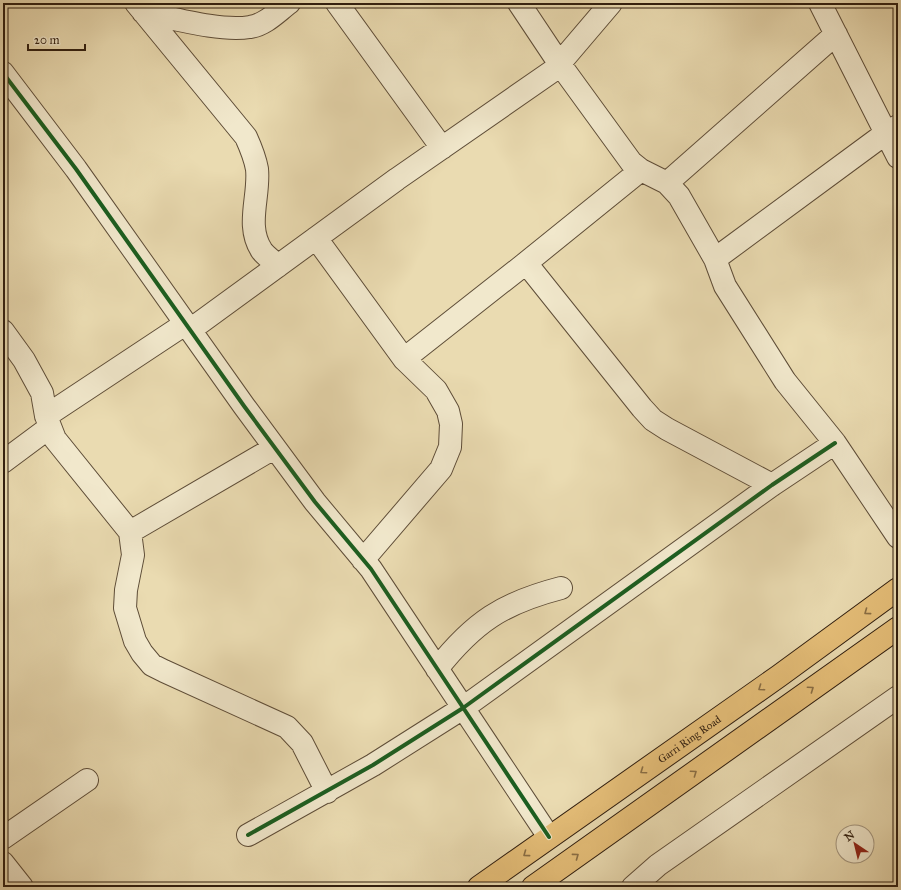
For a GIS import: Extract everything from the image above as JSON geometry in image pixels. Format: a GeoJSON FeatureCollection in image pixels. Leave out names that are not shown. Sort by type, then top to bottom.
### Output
{"type":"FeatureCollection","features":[{"type":"Feature","properties":{"kind":"highway","name":"Garri Ring Road"},"geometry":{"type":"LineString","coordinates":[[479,887],[778,676],[898,589]]}},
{"type":"Feature","properties":{"kind":"highway"},"geometry":{"type":"LineString","coordinates":[[533,887],[897,631]]}},
{"type":"Feature","properties":{"kind":"street"},"geometry":{"type":"LineString","coordinates":[[140,7],[226,27],[251,28],[266,21],[289,3]]}},
{"type":"Feature","properties":{"kind":"street"},"geometry":{"type":"LineString","coordinates":[[337,3],[442,148]]}},
{"type":"Feature","properties":{"kind":"street"},"geometry":{"type":"LineString","coordinates":[[519,3],[559,63],[632,162],[641,170],[667,183],[679,196],[715,259],[725,286],[785,381],[835,443],[898,537]]}},
{"type":"Feature","properties":{"kind":"street"},"geometry":{"type":"LineString","coordinates":[[3,462],[48,421],[278,266],[442,148],[537,83],[554,70],[559,63],[570,54],[611,3]]}},
{"type":"Feature","properties":{"kind":"street"},"geometry":{"type":"LineString","coordinates":[[820,3],[836,34],[892,130],[898,157]]}},
{"type":"Feature","properties":{"kind":"street"},"geometry":{"type":"LineString","coordinates":[[140,7],[246,137],[253,152],[257,170],[254,210],[255,230],[262,250],[278,266]]}},
{"type":"Feature","properties":{"kind":"street"},"geometry":{"type":"LineString","coordinates":[[667,183],[836,34]]}},
{"type":"Feature","properties":{"kind":"street"},"geometry":{"type":"LineString","coordinates":[[3,73],[76,169],[274,448],[315,502],[363,560],[549,837]]}},
{"type":"Feature","properties":{"kind":"street"},"geometry":{"type":"LineString","coordinates":[[715,259],[892,130]]}},
{"type":"Feature","properties":{"kind":"street"},"geometry":{"type":"LineString","coordinates":[[404,358],[526,263],[641,170]]}},
{"type":"Feature","properties":{"kind":"street"},"geometry":{"type":"LineString","coordinates":[[316,238],[404,358],[436,390],[443,400],[451,424],[450,447],[441,469],[363,560]]}},
{"type":"Feature","properties":{"kind":"street"},"geometry":{"type":"LineString","coordinates":[[526,263],[642,408],[654,420],[667,429],[772,485]]}},
{"type":"Feature","properties":{"kind":"street"},"geometry":{"type":"LineString","coordinates":[[3,331],[24,360],[42,393],[48,421],[55,439],[130,532],[133,555],[126,590],[125,608],[135,641],[142,653],[152,665],[287,727],[302,743],[328,792]]}},
{"type":"Feature","properties":{"kind":"street"},"geometry":{"type":"LineString","coordinates":[[248,835],[328,792],[374,765],[463,708],[772,485],[835,443]]}},
{"type":"Feature","properties":{"kind":"street"},"geometry":{"type":"LineString","coordinates":[[130,532],[274,448]]}},
{"type":"Feature","properties":{"kind":"street"},"geometry":{"type":"LineString","coordinates":[[437,669],[456,645],[478,624],[504,608],[532,595],[561,588]]}},
{"type":"Feature","properties":{"kind":"street"},"geometry":{"type":"LineString","coordinates":[[633,887],[658,865],[898,697]]}},
{"type":"Feature","properties":{"kind":"street"},"geometry":{"type":"LineString","coordinates":[[3,838],[87,780]]}},
{"type":"Feature","properties":{"kind":"street"},"geometry":{"type":"LineString","coordinates":[[3,863],[22,887]]}},
{"type":"Feature","properties":{"kind":"cycle path"},"geometry":{"type":"LineString","coordinates":[[3,73],[76,169],[244,406],[315,502],[371,569],[549,837]]}},
{"type":"Feature","properties":{"kind":"cycle path"},"geometry":{"type":"LineString","coordinates":[[248,835],[373,765],[463,708],[772,485],[835,443]]}}]}
